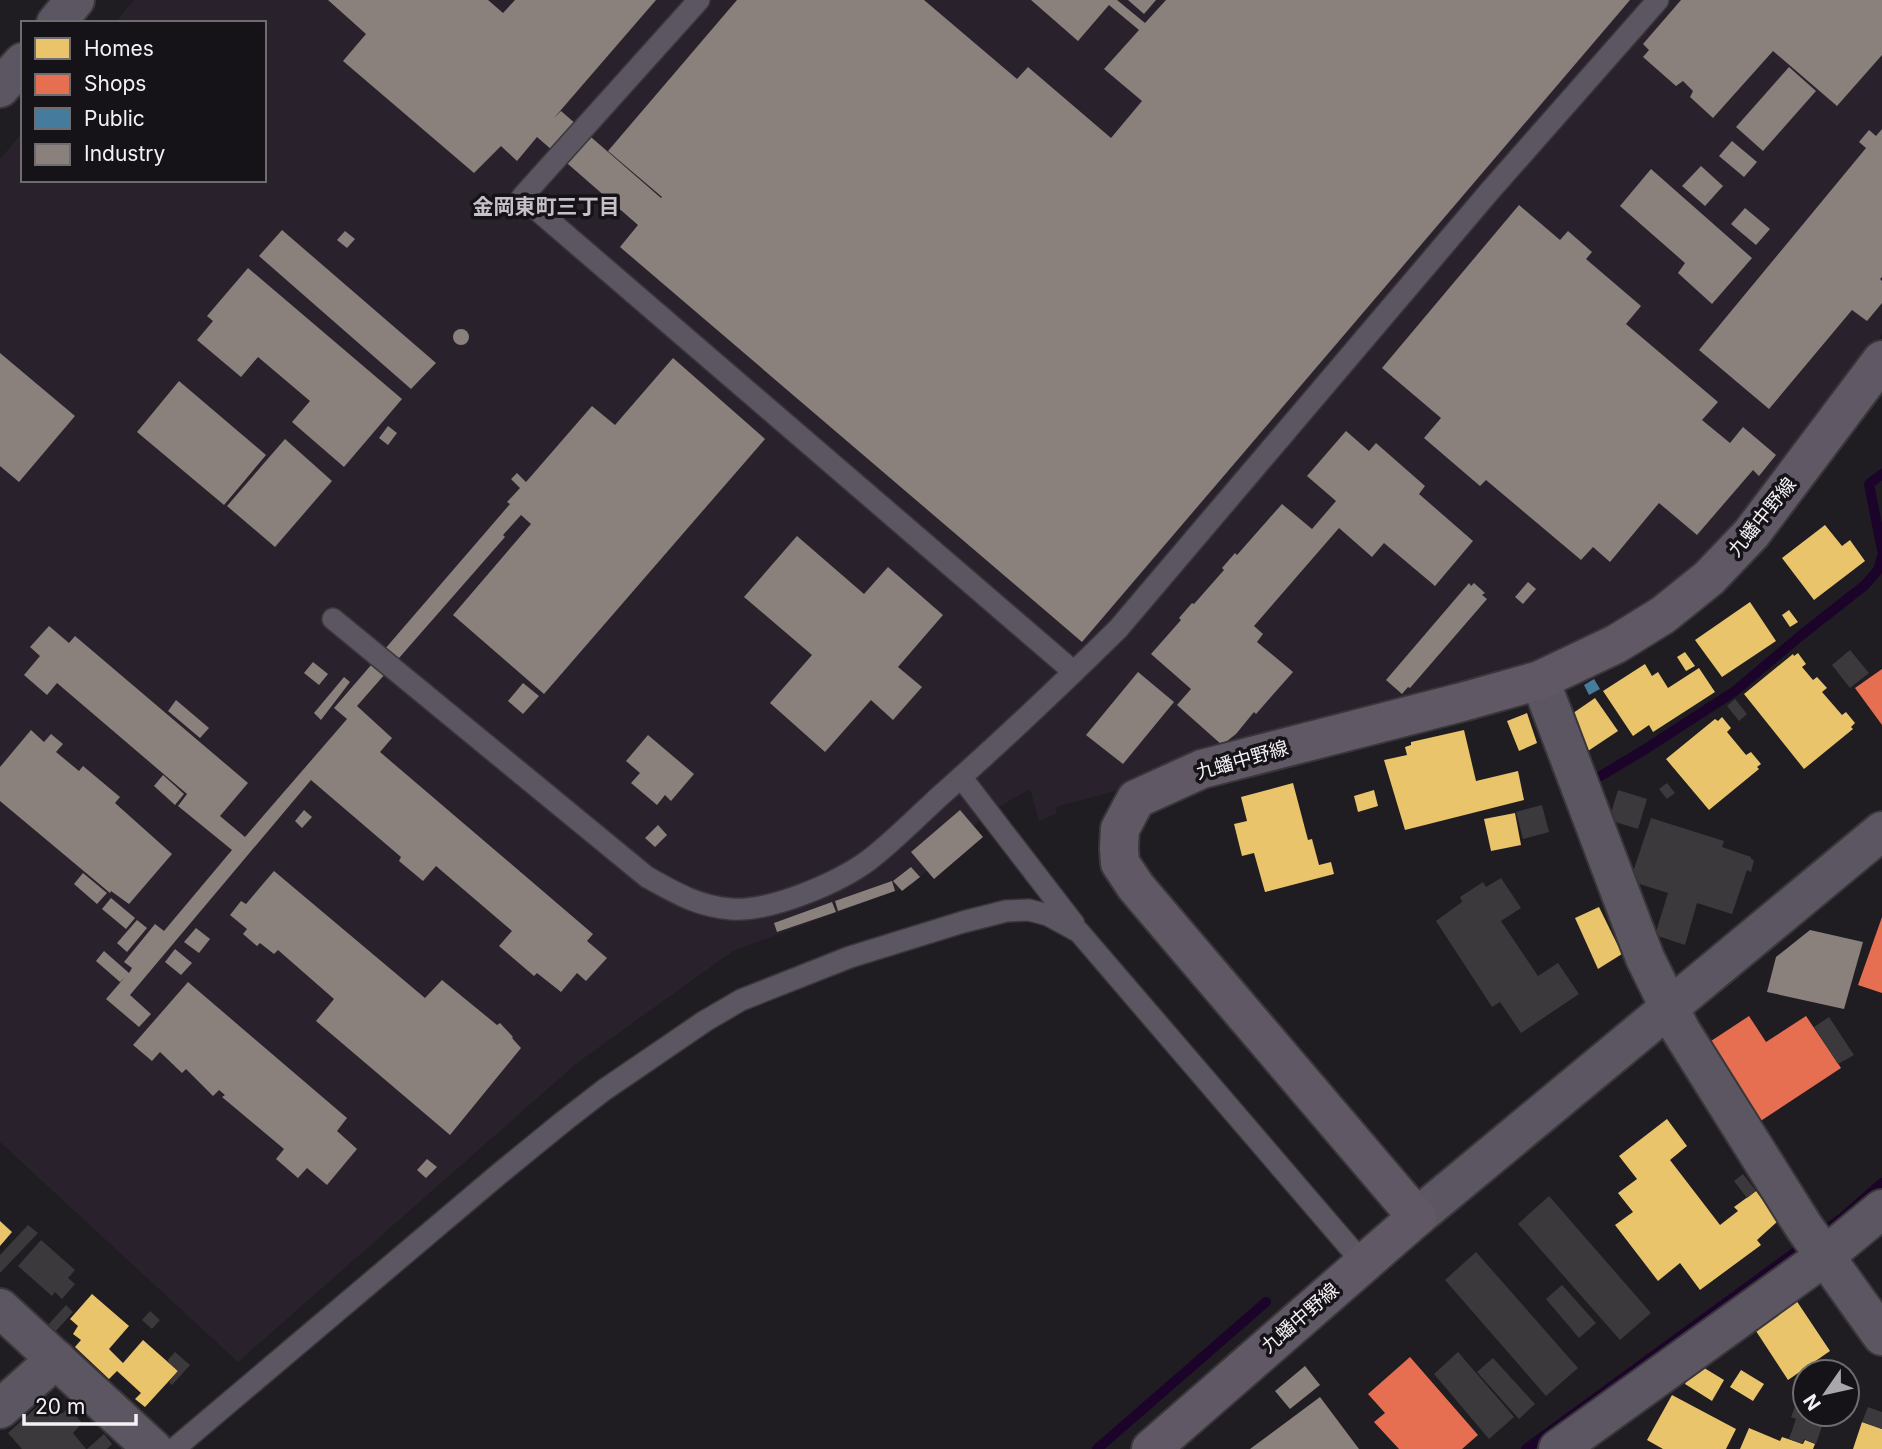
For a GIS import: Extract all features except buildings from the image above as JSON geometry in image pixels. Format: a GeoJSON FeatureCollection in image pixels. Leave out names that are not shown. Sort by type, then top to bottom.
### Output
{"type":"FeatureCollection","features":[{"type":"Feature","properties":{"kind":"main road","name":"九蟠中野線"},"geometry":{"type":"LineString","coordinates":[[1151,1449],[1417,1217],[1136,887],[1120,863],[1119,848],[1120,829],[1136,799],[1202,769],[1540,680],[1616,644],[1663,615],[1709,579],[1751,534],[1882,360]]}},
{"type":"Feature","properties":{"kind":"street"},"geometry":{"type":"LineString","coordinates":[[58,21],[75,0]]}},
{"type":"Feature","properties":{"kind":"street"},"geometry":{"type":"LineString","coordinates":[[0,88],[21,63]]}},
{"type":"Feature","properties":{"kind":"street"},"geometry":{"type":"LineString","coordinates":[[1540,680],[1645,958],[1681,1031],[1815,1244],[1882,1336]]}},
{"type":"Feature","properties":{"kind":"street"},"geometry":{"type":"LineString","coordinates":[[1417,1217],[1882,831]]}},
{"type":"Feature","properties":{"kind":"street"},"geometry":{"type":"LineString","coordinates":[[1558,1449],[1815,1244],[1882,1209]]}},
{"type":"Feature","properties":{"kind":"street"},"geometry":{"type":"LineString","coordinates":[[0,1308],[153,1449]]}},
{"type":"Feature","properties":{"kind":"street"},"geometry":{"type":"LineString","coordinates":[[0,1409],[56,1359]]}},
{"type":"Feature","properties":{"kind":"lane"},"geometry":{"type":"LineString","coordinates":[[699,0],[522,197],[1074,672]]}},
{"type":"Feature","properties":{"kind":"lane"},"geometry":{"type":"LineString","coordinates":[[333,619],[648,877],[693,902],[732,909],[768,905],[814,891],[868,861],[961,778],[1118,629],[1489,192],[1658,0]]}},
{"type":"Feature","properties":{"kind":"lane"},"geometry":{"type":"LineString","coordinates":[[961,778],[1079,932],[1363,1263]]}},
{"type":"Feature","properties":{"kind":"lane"},"geometry":{"type":"LineString","coordinates":[[174,1449],[564,1121],[604,1090],[741,1000],[850,957],[1006,911],[1029,910],[1048,915],[1079,932]]}},
{"type":"Feature","properties":{"kind":"shaded area"},"geometry":{"type":"Polygon","coordinates":[[[134,0],[1882,0],[1882,334],[1876,347],[1727,544],[1668,596],[1566,654],[1127,788],[1055,807],[1057,813],[1039,821],[1030,789],[988,813],[912,885],[733,951],[577,1063],[238,1362],[0,1142],[0,159],[21,134],[21,182],[266,182],[266,21],[117,21],[134,0]]]}},
{"type":"Feature","properties":{"kind":"waterway"},"geometry":{"type":"LineString","coordinates":[[1882,474],[1869,484],[1882,550]]}},
{"type":"Feature","properties":{"kind":"waterway"},"geometry":{"type":"LineString","coordinates":[[1587,784],[1735,691],[1865,585],[1878,570],[1882,556]]}},
{"type":"Feature","properties":{"kind":"waterway"},"geometry":{"type":"LineString","coordinates":[[1526,1449],[1842,1218],[1882,1183]]}},
{"type":"Feature","properties":{"kind":"waterway"},"geometry":{"type":"LineString","coordinates":[[1097,1449],[1266,1302]]}},
{"type":"Feature","properties":{"kind":"district","name":"金岡東町三丁目"},"geometry":{"type":"Point","coordinates":[546,206]}}]}
